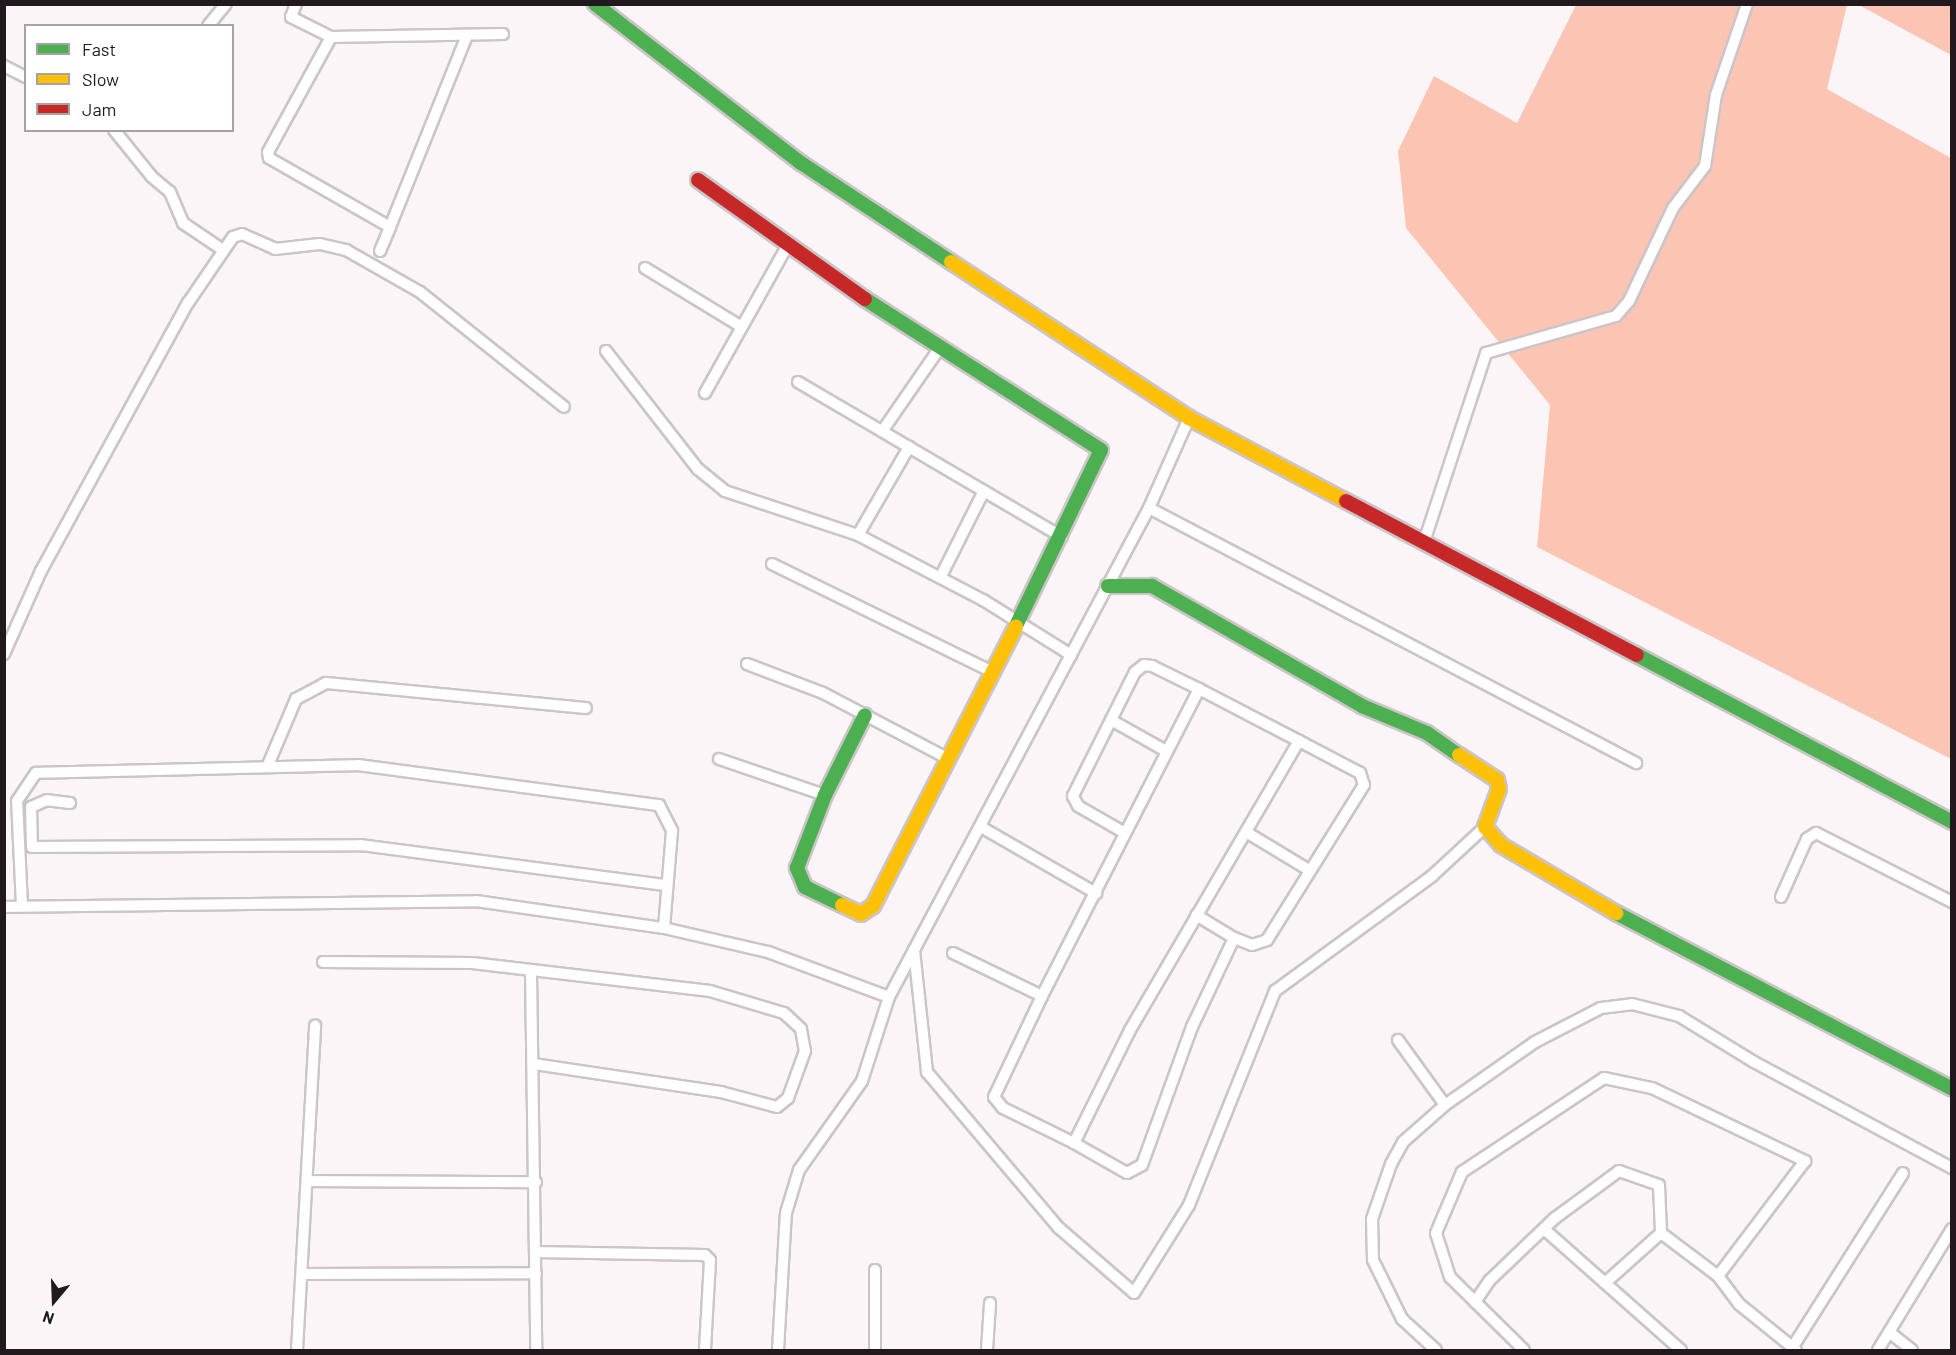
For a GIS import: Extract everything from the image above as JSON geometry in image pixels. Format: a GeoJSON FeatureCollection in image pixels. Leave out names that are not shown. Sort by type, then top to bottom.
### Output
{"type":"FeatureCollection","features":[{"type":"Feature","properties":{"kind":"street"},"geometry":{"type":"LineString","coordinates":[[210,24],[226,4]]}},
{"type":"Feature","properties":{"kind":"street"},"geometry":{"type":"LineString","coordinates":[[296,4],[291,17],[331,37],[503,34]]}},
{"type":"Feature","properties":{"kind":"street"},"geometry":{"type":"LineString","coordinates":[[595,4],[801,163],[1189,418],[1952,822]]}},
{"type":"Feature","properties":{"kind":"street"},"geometry":{"type":"LineString","coordinates":[[1424,542],[1486,353],[1616,316],[1629,301],[1673,208],[1705,166],[1716,95],[1747,4]]}},
{"type":"Feature","properties":{"kind":"street"},"geometry":{"type":"LineString","coordinates":[[380,250],[467,35]]}},
{"type":"Feature","properties":{"kind":"street"},"geometry":{"type":"LineString","coordinates":[[331,37],[268,152],[269,158],[390,227]]}},
{"type":"Feature","properties":{"kind":"street"},"geometry":{"type":"LineString","coordinates":[[4,66],[24,76]]}},
{"type":"Feature","properties":{"kind":"street"},"geometry":{"type":"LineString","coordinates":[[116,132],[152,177],[170,192],[183,223],[223,250]]}},
{"type":"Feature","properties":{"kind":"street"},"geometry":{"type":"LineString","coordinates":[[698,180],[787,246],[1101,450],[1062,537],[865,913],[853,913],[805,887],[797,875],[798,861],[825,795],[865,716]]}},
{"type":"Feature","properties":{"kind":"street"},"geometry":{"type":"LineString","coordinates":[[4,654],[41,571],[188,303],[223,250],[242,234],[275,249],[337,246],[420,292],[564,407]]}},
{"type":"Feature","properties":{"kind":"street"},"geometry":{"type":"LineString","coordinates":[[705,393],[740,326],[787,246]]}},
{"type":"Feature","properties":{"kind":"street"},"geometry":{"type":"LineString","coordinates":[[645,268],[740,326]]}},
{"type":"Feature","properties":{"kind":"street"},"geometry":{"type":"LineString","coordinates":[[883,430],[942,346]]}},
{"type":"Feature","properties":{"kind":"street"},"geometry":{"type":"LineString","coordinates":[[606,351],[711,481],[742,498],[858,535],[940,576],[1019,621],[1071,655]]}},
{"type":"Feature","properties":{"kind":"street"},"geometry":{"type":"LineString","coordinates":[[798,382],[1062,537]]}},
{"type":"Feature","properties":{"kind":"street"},"geometry":{"type":"LineString","coordinates":[[778,1350],[786,1213],[798,1174],[862,1081],[889,997],[1149,508],[1189,418]]}},
{"type":"Feature","properties":{"kind":"street"},"geometry":{"type":"LineString","coordinates":[[858,535],[909,447]]}},
{"type":"Feature","properties":{"kind":"street"},"geometry":{"type":"LineString","coordinates":[[940,576],[984,491]]}},
{"type":"Feature","properties":{"kind":"street"},"geometry":{"type":"LineString","coordinates":[[1149,508],[1636,763]]}},
{"type":"Feature","properties":{"kind":"street"},"geometry":{"type":"LineString","coordinates":[[772,564],[992,672]]}},
{"type":"Feature","properties":{"kind":"street"},"geometry":{"type":"LineString","coordinates":[[914,950],[927,1072],[1059,1227],[1134,1293],[1189,1205],[1275,991],[1432,876],[1485,827],[1498,789],[1497,780],[1427,733],[1362,706],[1152,586],[1108,586]]}},
{"type":"Feature","properties":{"kind":"street"},"geometry":{"type":"LineString","coordinates":[[747,664],[812,688],[947,758]]}},
{"type":"Feature","properties":{"kind":"street"},"geometry":{"type":"LineString","coordinates":[[1125,833],[1073,800],[1135,672],[1144,665],[1199,689],[1360,773],[1364,785],[1267,940],[1252,945],[1234,938],[1196,915]]}},
{"type":"Feature","properties":{"kind":"street"},"geometry":{"type":"LineString","coordinates":[[268,765],[296,699],[326,683],[586,708]]}},
{"type":"Feature","properties":{"kind":"street"},"geometry":{"type":"LineString","coordinates":[[1199,689],[1042,996],[994,1097],[1003,1108],[1074,1143],[1127,1173],[1139,1171],[1192,1027],[1234,938]]}},
{"type":"Feature","properties":{"kind":"street"},"geometry":{"type":"LineString","coordinates":[[1111,720],[1166,751]]}},
{"type":"Feature","properties":{"kind":"street"},"geometry":{"type":"LineString","coordinates":[[1074,1143],[1130,1030],[1299,741]]}},
{"type":"Feature","properties":{"kind":"street"},"geometry":{"type":"LineString","coordinates":[[719,759],[825,795]]}},
{"type":"Feature","properties":{"kind":"street"},"geometry":{"type":"LineString","coordinates":[[22,906],[17,801],[36,773],[268,765],[370,766],[648,800],[659,805],[671,821],[665,885],[664,928]]}},
{"type":"Feature","properties":{"kind":"street"},"geometry":{"type":"LineString","coordinates":[[4,800],[17,801]]}},
{"type":"Feature","properties":{"kind":"street"},"geometry":{"type":"LineString","coordinates":[[70,803],[47,800],[31,807],[32,847],[361,845],[665,885]]}},
{"type":"Feature","properties":{"kind":"street"},"geometry":{"type":"LineString","coordinates":[[981,827],[1096,893]]}},
{"type":"Feature","properties":{"kind":"street"},"geometry":{"type":"LineString","coordinates":[[1485,827],[1501,845],[1570,889],[1952,1089]]}},
{"type":"Feature","properties":{"kind":"street"},"geometry":{"type":"LineString","coordinates":[[1246,832],[1309,870]]}},
{"type":"Feature","properties":{"kind":"street"},"geometry":{"type":"LineString","coordinates":[[1780,897],[1807,839],[1816,833],[1952,902]]}},
{"type":"Feature","properties":{"kind":"street"},"geometry":{"type":"LineString","coordinates":[[4,907],[262,901],[339,906],[476,901],[664,928],[768,952],[889,997]]}},
{"type":"Feature","properties":{"kind":"street"},"geometry":{"type":"LineString","coordinates":[[953,953],[1042,996]]}},
{"type":"Feature","properties":{"kind":"street"},"geometry":{"type":"LineString","coordinates":[[323,962],[472,963],[710,991],[772,1008],[794,1021],[806,1051],[788,1098],[777,1107],[721,1092],[533,1064]]}},
{"type":"Feature","properties":{"kind":"street"},"geometry":{"type":"LineString","coordinates":[[531,971],[536,1182],[536,1350]]}},
{"type":"Feature","properties":{"kind":"street"},"geometry":{"type":"LineString","coordinates":[[1436,1350],[1402,1319],[1383,1287],[1373,1260],[1372,1219],[1378,1191],[1403,1142],[1445,1105],[1535,1042],[1601,1008],[1640,1005],[1694,1023],[1754,1062],[1952,1168]]}},
{"type":"Feature","properties":{"kind":"street"},"geometry":{"type":"LineString","coordinates":[[297,1350],[315,1025]]}},
{"type":"Feature","properties":{"kind":"street"},"geometry":{"type":"LineString","coordinates":[[1398,1040],[1445,1105]]}},
{"type":"Feature","properties":{"kind":"street"},"geometry":{"type":"LineString","coordinates":[[1524,1350],[1450,1277],[1436,1233],[1462,1172],[1604,1078],[1652,1088],[1805,1161],[1718,1276]]}},
{"type":"Feature","properties":{"kind":"street"},"geometry":{"type":"LineString","coordinates":[[1475,1302],[1489,1281],[1544,1229],[1619,1171],[1659,1185],[1662,1233],[1718,1276],[1739,1304],[1794,1349],[1903,1173]]}},
{"type":"Feature","properties":{"kind":"street"},"geometry":{"type":"LineString","coordinates":[[307,1181],[536,1182]]}},
{"type":"Feature","properties":{"kind":"street"},"geometry":{"type":"LineString","coordinates":[[1544,1229],[1681,1350]]}},
{"type":"Feature","properties":{"kind":"street"},"geometry":{"type":"LineString","coordinates":[[1878,1350],[1952,1229]]}},
{"type":"Feature","properties":{"kind":"street"},"geometry":{"type":"LineString","coordinates":[[1605,1283],[1662,1233]]}},
{"type":"Feature","properties":{"kind":"street"},"geometry":{"type":"LineString","coordinates":[[535,1252],[705,1255],[710,1260],[705,1350]]}},
{"type":"Feature","properties":{"kind":"street"},"geometry":{"type":"LineString","coordinates":[[875,1270],[875,1350]]}},
{"type":"Feature","properties":{"kind":"street"},"geometry":{"type":"LineString","coordinates":[[302,1274],[536,1274]]}},
{"type":"Feature","properties":{"kind":"street"},"geometry":{"type":"LineString","coordinates":[[987,1350],[990,1303]]}},
{"type":"Feature","properties":{"kind":"street"},"geometry":{"type":"LineString","coordinates":[[1889,1332],[1912,1350]]}},
{"type":"Feature","properties":{"kind":"shaded area"},"geometry":{"type":"Polygon","coordinates":[[[1576,5],[1847,5],[1827,89],[1951,158],[1951,759],[1537,547],[1550,405],[1406,228],[1398,151],[1434,76],[1517,123],[1576,5]]]}},
{"type":"Feature","properties":{"kind":"shaded area"},"geometry":{"type":"Polygon","coordinates":[[[1859,5],[1951,5],[1951,55],[1859,5]]]}},
{"type":"Feature","properties":{"kind":"traffic: fast"},"geometry":{"type":"LineString","coordinates":[[595,4],[801,163],[951,262]]}},
{"type":"Feature","properties":{"kind":"traffic: fast"},"geometry":{"type":"LineString","coordinates":[[865,299],[1101,450],[1016,626]]}},
{"type":"Feature","properties":{"kind":"traffic: fast"},"geometry":{"type":"LineString","coordinates":[[1108,586],[1152,586],[1362,706],[1427,733],[1459,755]]}},
{"type":"Feature","properties":{"kind":"traffic: fast"},"geometry":{"type":"LineString","coordinates":[[1637,655],[1952,822]]}},
{"type":"Feature","properties":{"kind":"traffic: fast"},"geometry":{"type":"LineString","coordinates":[[842,905],[805,887],[797,868],[825,795],[865,715]]}},
{"type":"Feature","properties":{"kind":"traffic: fast"},"geometry":{"type":"LineString","coordinates":[[1616,913],[1952,1089]]}},
{"type":"Feature","properties":{"kind":"traffic: slow"},"geometry":{"type":"LineString","coordinates":[[951,262],[1189,418],[1346,501]]}},
{"type":"Feature","properties":{"kind":"traffic: slow"},"geometry":{"type":"LineString","coordinates":[[842,905],[861,914],[873,906],[1016,626]]}},
{"type":"Feature","properties":{"kind":"traffic: slow"},"geometry":{"type":"LineString","coordinates":[[1459,755],[1497,780],[1499,789],[1485,827],[1501,845],[1616,913]]}},
{"type":"Feature","properties":{"kind":"traffic: jam"},"geometry":{"type":"LineString","coordinates":[[698,180],[865,299]]}},
{"type":"Feature","properties":{"kind":"traffic: jam"},"geometry":{"type":"LineString","coordinates":[[1346,501],[1637,655]]}}]}
